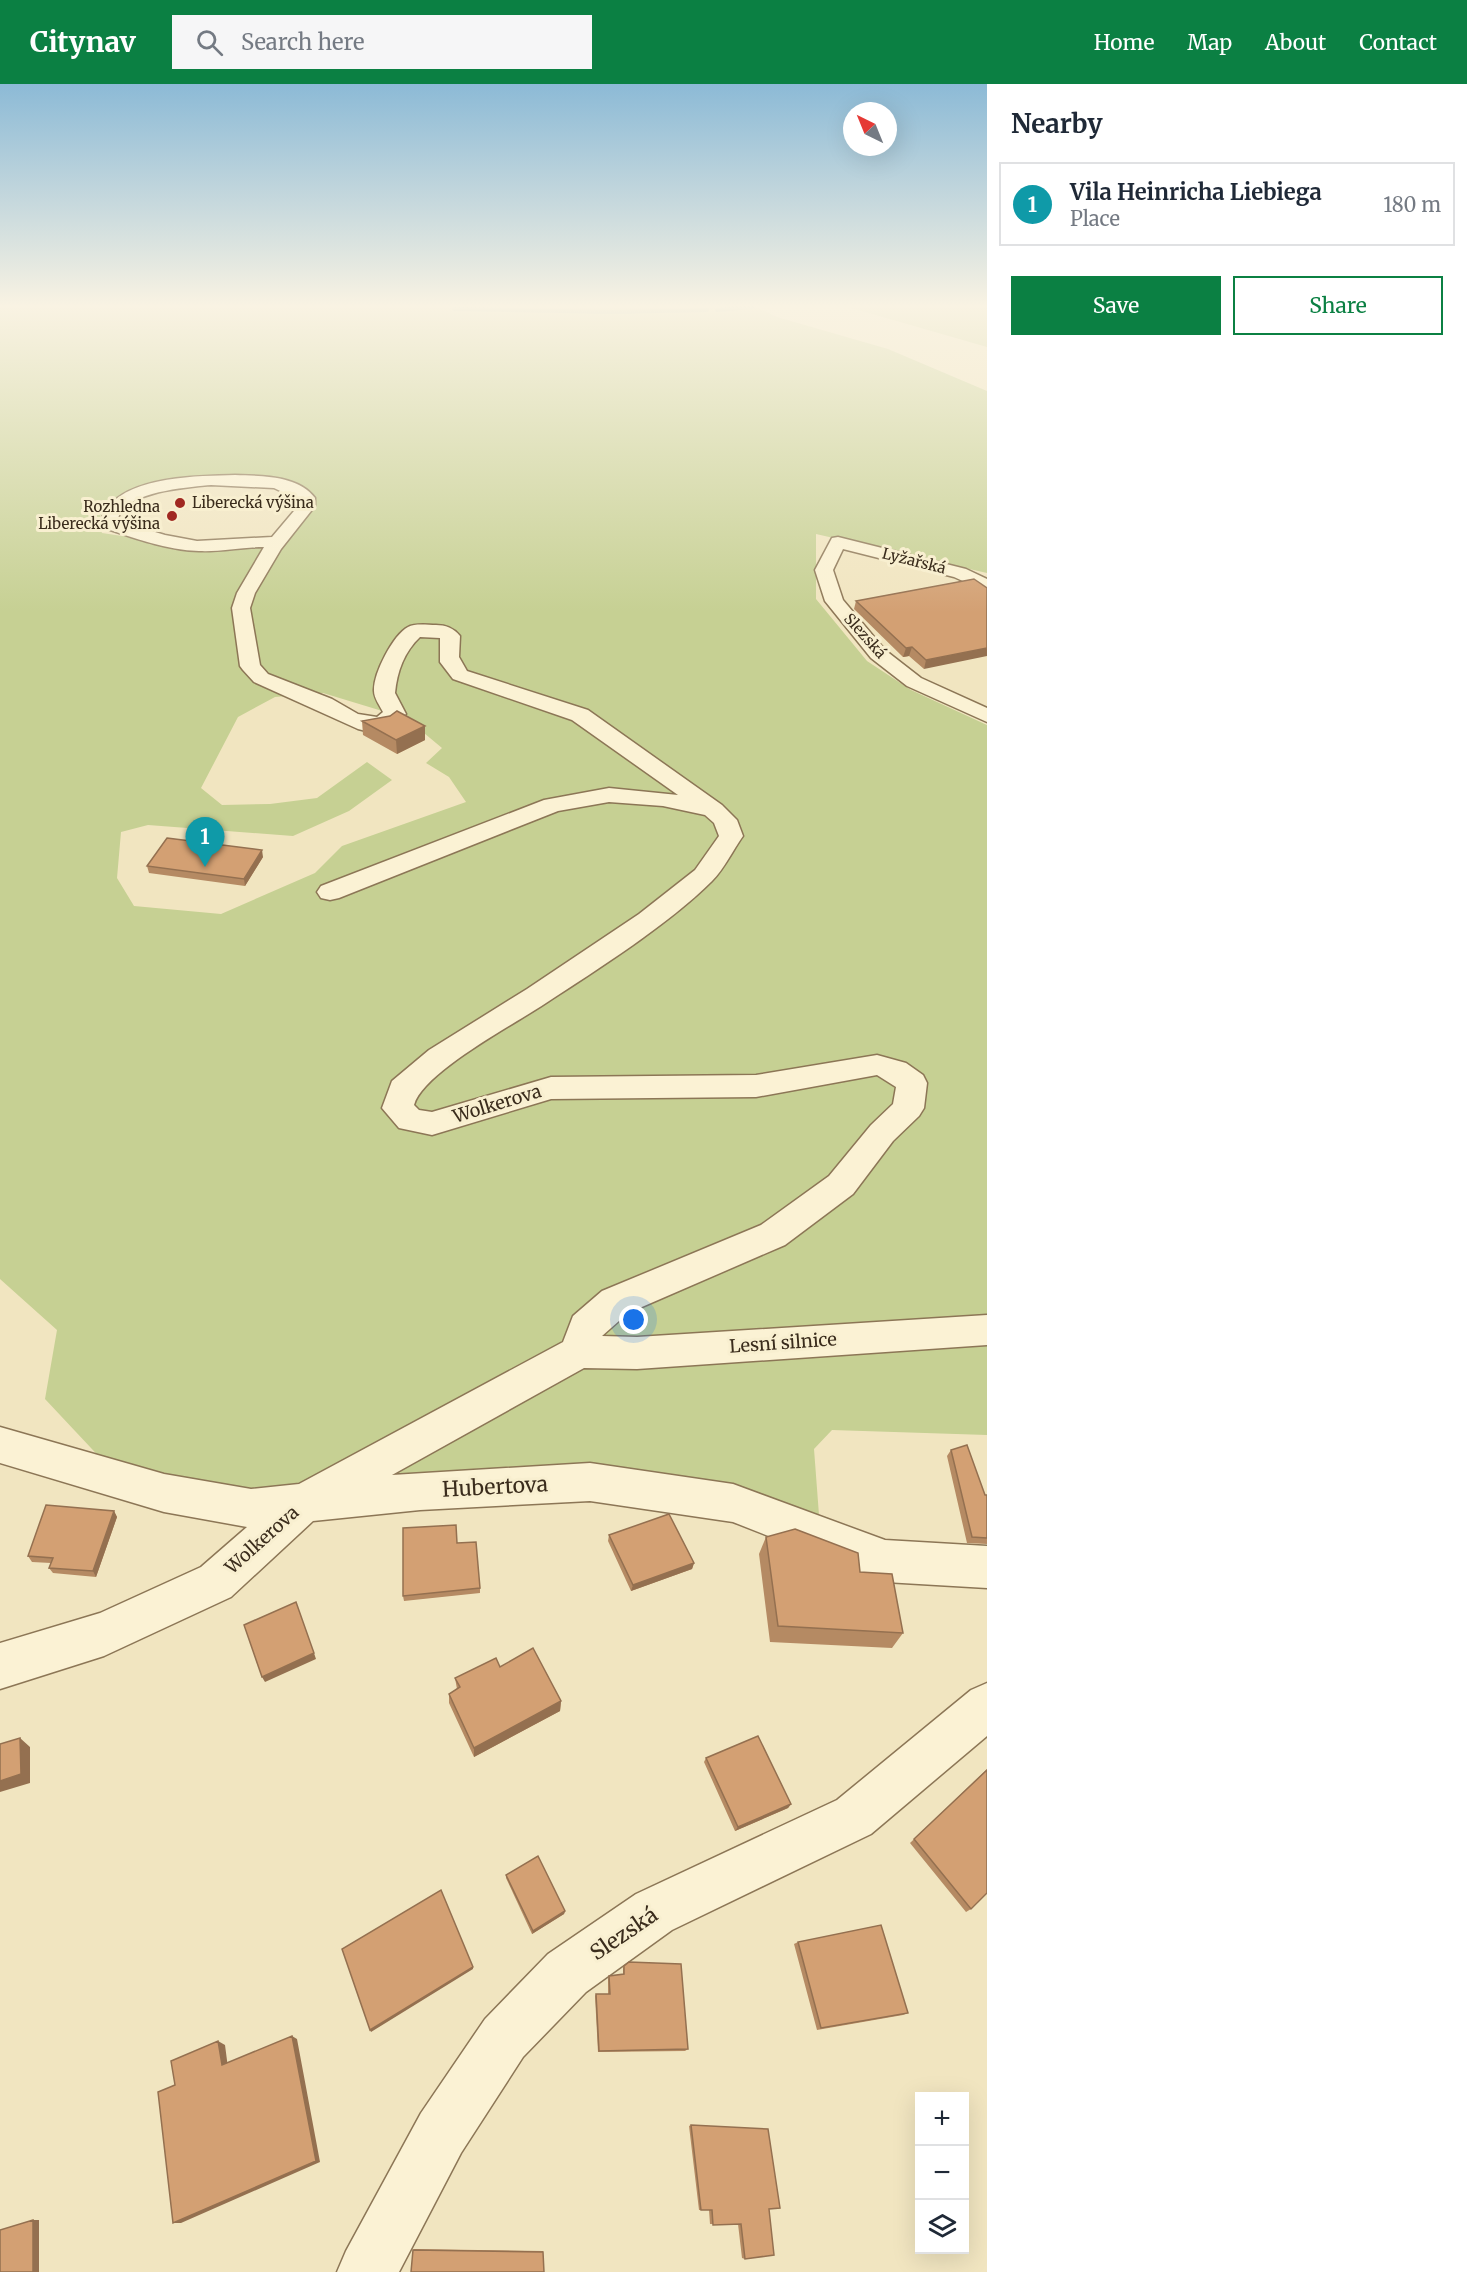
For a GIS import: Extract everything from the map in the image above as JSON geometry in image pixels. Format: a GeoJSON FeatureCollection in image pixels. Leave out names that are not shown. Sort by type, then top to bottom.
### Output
{"type":"FeatureCollection","features":[{"type":"Feature","properties":{"kind":"street","name":"Wolkerova"},"geometry":{"type":"LineString","coordinates":[[0,1666],[104,1634],[216,1582],[303,1503],[579,1352],[586,1327],[615,1302],[773,1235],[841,1185],[882,1133],[908,1108],[912,1083],[896,1070],[877,1065],[785,1079],[756,1086],[551,1088],[515,1097],[432,1124],[410,1120],[398,1108],[403,1089],[440,1057],[537,996],[648,920],[704,875],[731,836],[726,820],[714,810],[580,714],[460,675],[450,666],[448,659],[450,636],[441,630],[415,631],[402,645],[393,661],[385,684],[384,693],[394,714],[382,723],[366,723],[350,719],[324,704],[261,678],[250,666],[241,608],[246,593],[276,543],[306,506],[308,498],[295,488],[274,483],[206,482],[165,485],[133,495],[112,511],[110,524],[195,546],[216,546],[252,540],[276,543]]}},
{"type":"Feature","properties":{"kind":"street","name":"Lyžařská"},"geometry":{"type":"LineString","coordinates":[[838,542],[960,573],[987,586]]}},
{"type":"Feature","properties":{"kind":"street","name":"Slezská"},"geometry":{"type":"LineString","coordinates":[[838,542],[824,570],[834,601],[871,645],[914,682],[987,716]]}},
{"type":"Feature","properties":{"kind":"street"},"geometry":{"type":"LineString","coordinates":[[330,892],[552,805],[609,795],[663,799],[714,810]]}},
{"type":"Feature","properties":{"kind":"street","name":"Lesní silnice"},"geometry":{"type":"LineString","coordinates":[[579,1352],[637,1353],[987,1330]]}},
{"type":"Feature","properties":{"kind":"street","name":"Hubertova"},"geometry":{"type":"LineString","coordinates":[[0,1445],[14,1447],[164,1493],[251,1508],[420,1491],[590,1482],[733,1503],[885,1561],[987,1567]]}},
{"type":"Feature","properties":{"kind":"street","name":"Slezská"},"geometry":{"type":"LineString","coordinates":[[367,2272],[441,2133],[498,2048],[567,1973],[654,1912],[854,1817],[987,1706]]}},
{"type":"Feature","properties":{"kind":"green space"},"geometry":{"type":"Polygon","coordinates":[[[0,409],[987,409],[987,573],[816,534],[816,599],[867,661],[911,690],[987,725],[987,1318],[579,1342],[294,1493],[225,1489],[106,1464],[45,1399],[57,1330],[0,1279],[0,409]],[[246,479],[155,488],[130,494],[111,503],[100,516],[102,533],[176,544],[274,545],[313,497],[246,479]],[[323,693],[275,697],[238,717],[201,788],[222,805],[270,804],[317,798],[367,762],[392,780],[349,811],[293,836],[148,825],[121,832],[117,878],[134,906],[221,914],[315,873],[342,846],[466,802],[449,777],[426,763],[442,748],[412,723],[323,693]]]}},
{"type":"Feature","properties":{"kind":"green space"},"geometry":{"type":"Polygon","coordinates":[[[987,1344],[987,1435],[832,1430],[814,1449],[819,1515],[739,1488],[364,1483],[583,1361],[987,1344]]]}},
{"type":"Feature","properties":{"kind":"building"},"geometry":{"type":"Polygon","coordinates":[[[974,579],[987,588],[987,648],[926,660],[912,647],[906,648],[856,601],[974,579]]]}},
{"type":"Feature","properties":{"kind":"building"},"geometry":{"type":"Polygon","coordinates":[[[397,711],[425,726],[396,740],[362,721],[390,716],[397,711]]]}},
{"type":"Feature","properties":{"kind":"building"},"geometry":{"type":"Polygon","coordinates":[[[167,838],[262,850],[244,879],[147,866],[167,838]]]}},
{"type":"Feature","properties":{"kind":"building"},"geometry":{"type":"Polygon","coordinates":[[[967,1445],[985,1495],[987,1495],[987,1538],[972,1537],[951,1450],[967,1445]]]}},
{"type":"Feature","properties":{"kind":"building"},"geometry":{"type":"Polygon","coordinates":[[[46,1505],[114,1511],[93,1571],[49,1568],[53,1558],[28,1556],[46,1505]]]}},
{"type":"Feature","properties":{"kind":"building"},"geometry":{"type":"Polygon","coordinates":[[[669,1514],[694,1563],[633,1585],[609,1535],[669,1514]]]}},
{"type":"Feature","properties":{"kind":"building"},"geometry":{"type":"Polygon","coordinates":[[[456,1525],[457,1543],[476,1542],[480,1588],[403,1596],[403,1528],[456,1525]]]}},
{"type":"Feature","properties":{"kind":"building"},"geometry":{"type":"Polygon","coordinates":[[[795,1529],[858,1553],[860,1572],[892,1574],[903,1633],[778,1626],[766,1537],[795,1529]]]}},
{"type":"Feature","properties":{"kind":"building"},"geometry":{"type":"Polygon","coordinates":[[[296,1602],[314,1653],[262,1677],[244,1625],[296,1602]]]}},
{"type":"Feature","properties":{"kind":"building"},"geometry":{"type":"Polygon","coordinates":[[[533,1648],[561,1701],[474,1748],[449,1694],[460,1687],[455,1678],[496,1658],[500,1667],[533,1648]]]}},
{"type":"Feature","properties":{"kind":"building"},"geometry":{"type":"Polygon","coordinates":[[[758,1736],[791,1804],[738,1827],[706,1758],[758,1736]]]}},
{"type":"Feature","properties":{"kind":"building"},"geometry":{"type":"Polygon","coordinates":[[[20,1738],[21,1774],[0,1781],[0,1744],[20,1738]]]}},
{"type":"Feature","properties":{"kind":"building"},"geometry":{"type":"Polygon","coordinates":[[[987,1770],[987,1893],[971,1909],[914,1839],[987,1770]]]}},
{"type":"Feature","properties":{"kind":"building"},"geometry":{"type":"Polygon","coordinates":[[[538,1856],[565,1911],[533,1931],[506,1875],[538,1856]]]}},
{"type":"Feature","properties":{"kind":"building"},"geometry":{"type":"Polygon","coordinates":[[[441,1890],[473,1967],[370,2030],[342,1949],[441,1890]]]}},
{"type":"Feature","properties":{"kind":"building"},"geometry":{"type":"Polygon","coordinates":[[[881,1925],[908,2013],[821,2028],[798,1942],[881,1925]]]}},
{"type":"Feature","properties":{"kind":"building"},"geometry":{"type":"Polygon","coordinates":[[[629,1962],[681,1964],[688,2049],[599,2051],[596,1994],[610,1994],[609,1976],[624,1974],[624,1966],[629,1962]]]}},
{"type":"Feature","properties":{"kind":"building"},"geometry":{"type":"Polygon","coordinates":[[[292,2036],[316,2161],[173,2223],[158,2092],[175,2085],[171,2061],[218,2041],[222,2065],[292,2036]]]}},
{"type":"Feature","properties":{"kind":"building"},"geometry":{"type":"Polygon","coordinates":[[[691,2125],[768,2129],[780,2208],[769,2209],[774,2255],[745,2259],[741,2224],[713,2225],[712,2210],[701,2210],[691,2125]]]}},
{"type":"Feature","properties":{"kind":"building"},"geometry":{"type":"Polygon","coordinates":[[[33,2220],[33,2272],[0,2272],[0,2230],[33,2220]]]}},
{"type":"Feature","properties":{"kind":"building"},"geometry":{"type":"Polygon","coordinates":[[[413,2250],[543,2252],[544,2272],[411,2272],[413,2250]]]}},
{"type":"Feature","properties":{"kind":"place","name":"Liberecká výšina"},"geometry":{"type":"Point","coordinates":[180,503]}},
{"type":"Feature","properties":{"kind":"place","name":"Rozhledna Liberecká výšina"},"geometry":{"type":"Point","coordinates":[172,516]}},
{"type":"Feature","properties":{"kind":"place","name":"Vila Heinricha Liebiega"},"geometry":{"type":"Point","coordinates":[205,867]}}]}
